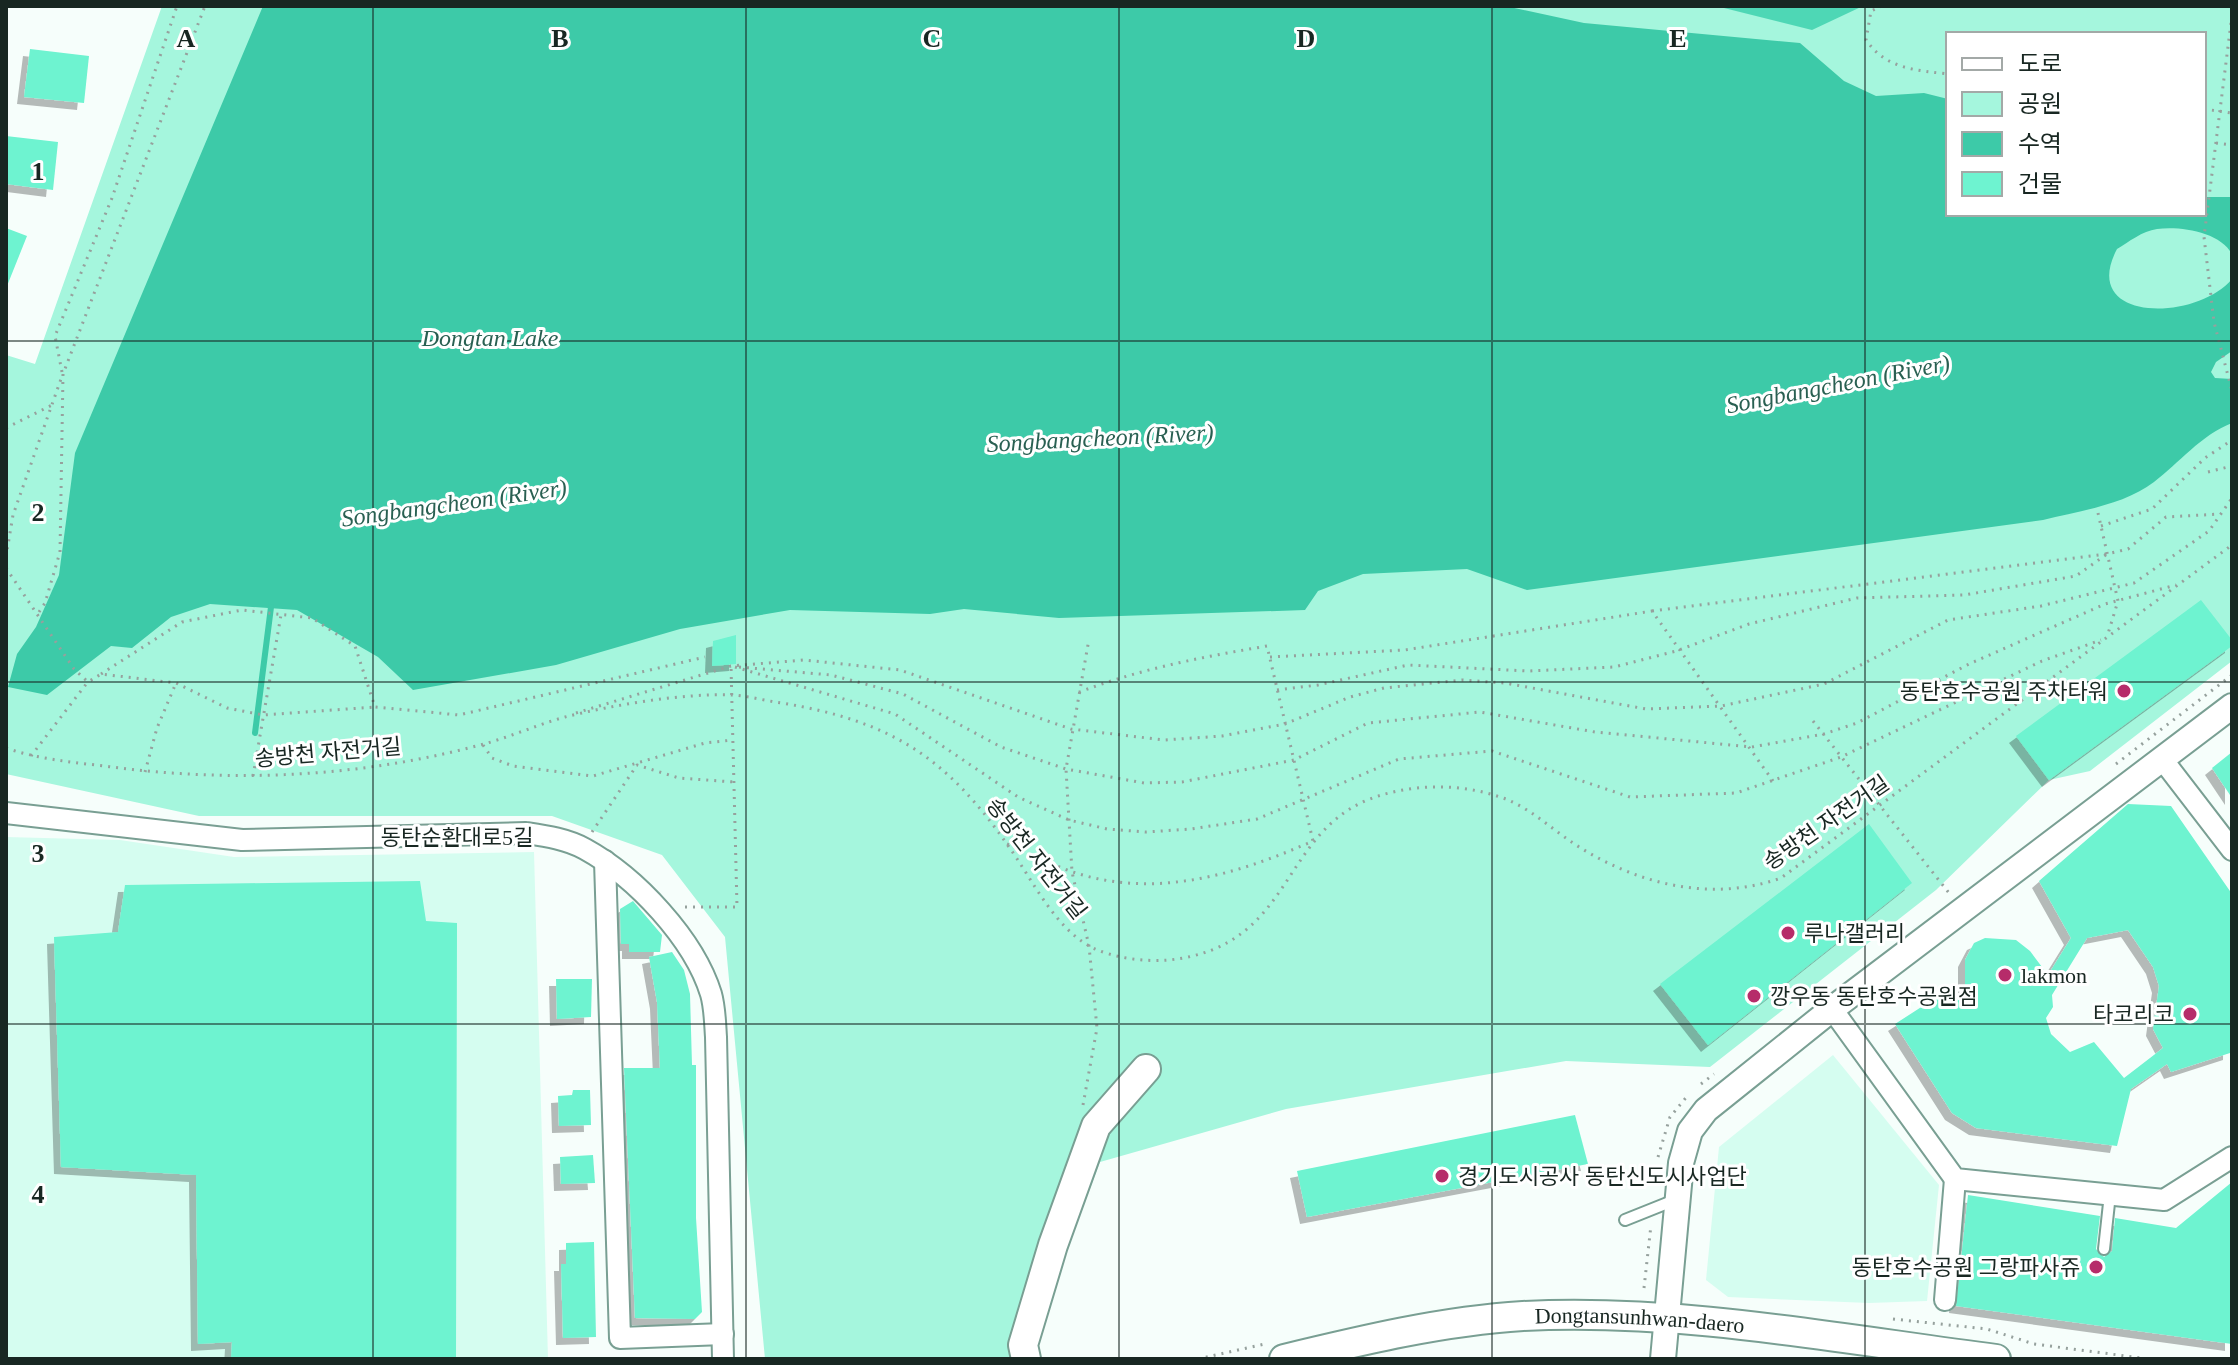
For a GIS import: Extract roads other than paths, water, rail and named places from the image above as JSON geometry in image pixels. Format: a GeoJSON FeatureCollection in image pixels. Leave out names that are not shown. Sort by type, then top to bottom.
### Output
{"type":"FeatureCollection","features":[{"type":"Feature","properties":{"kind":"main road"},"geometry":{"type":"LineString","coordinates":[[1026,1359],[1023,1345],[1053,1245],[1096,1126],[1146,1069]]}},
{"type":"Feature","properties":{"kind":"main road","name":"Dongtansunhwan-daero"},"geometry":{"type":"LineString","coordinates":[[1284,1359],[1424,1328],[1472,1321],[1588,1315],[1666,1319],[1996,1359]]}},
{"type":"Feature","properties":{"kind":"street"},"geometry":{"type":"LineString","coordinates":[[1663,1354],[1681,1163],[1690,1131],[1706,1110],[1832,1009],[2232,706]]}},
{"type":"Feature","properties":{"kind":"street"},"geometry":{"type":"LineString","coordinates":[[2162,759],[2232,850]]}},
{"type":"Feature","properties":{"kind":"street","name":"동탄순환대로5길"},"geometry":{"type":"LineString","coordinates":[[6,813],[242,840],[526,833],[557,838],[605,861],[676,926],[697,959],[712,997],[716,1037],[723,1359]]}},
{"type":"Feature","properties":{"kind":"street"},"geometry":{"type":"LineString","coordinates":[[605,861],[620,1338],[723,1334]]}},
{"type":"Feature","properties":{"kind":"street"},"geometry":{"type":"LineString","coordinates":[[1832,1009],[1955,1179],[1945,1300]]}},
{"type":"Feature","properties":{"kind":"street"},"geometry":{"type":"LineString","coordinates":[[1955,1179],[2164,1200],[2232,1157]]}},
{"type":"Feature","properties":{"kind":"lane"},"geometry":{"type":"LineString","coordinates":[[2104,1249],[2110,1194]]}},
{"type":"Feature","properties":{"kind":"lane"},"geometry":{"type":"LineString","coordinates":[[1625,1220],[1677,1199]]}},
{"type":"Feature","properties":{"kind":"water","name":"Dongtan Lake"},"geometry":{"type":"Polygon","coordinates":[[[263,6],[1505,6],[1584,23],[1800,43],[1844,81],[1876,96],[1924,93],[1946,98],[1946,216],[2206,216],[2206,197],[2232,197],[2232,254],[2219,240],[2199,232],[2157,229],[2141,234],[2117,249],[2109,273],[2113,291],[2127,302],[2146,308],[2170,308],[2193,303],[2215,293],[2232,279],[2232,351],[2216,362],[2211,372],[2215,378],[2232,379],[2232,423],[2200,442],[2142,490],[2115,502],[2043,520],[1527,590],[1467,569],[1363,574],[1318,591],[1305,610],[1059,618],[964,609],[930,614],[790,610],[680,629],[556,665],[413,690],[378,657],[297,610],[210,604],[171,617],[132,648],[111,646],[47,695],[8,687],[17,654],[36,627],[59,575],[75,453],[263,6]]]}},
{"type":"Feature","properties":{"kind":"waterway"},"geometry":{"type":"LineString","coordinates":[[255,733],[271,607]]}},
{"type":"Feature","properties":{"kind":"place","name":"동탄호수공원 주차타워"},"geometry":{"type":"Point","coordinates":[2124,691]}},
{"type":"Feature","properties":{"kind":"place","name":"루나갤러리"},"geometry":{"type":"Point","coordinates":[1788,933]}},
{"type":"Feature","properties":{"kind":"place","name":"lakmon"},"geometry":{"type":"Point","coordinates":[2005,975]}},
{"type":"Feature","properties":{"kind":"place","name":"깡우동 동탄호수공원점"},"geometry":{"type":"Point","coordinates":[1754,996]}},
{"type":"Feature","properties":{"kind":"place","name":"타코리코"},"geometry":{"type":"Point","coordinates":[2190,1014]}},
{"type":"Feature","properties":{"kind":"place","name":"경기도시공사 동탄신도시사업단"},"geometry":{"type":"Point","coordinates":[1442,1176]}},
{"type":"Feature","properties":{"kind":"place","name":"동탄호수공원 그랑파사쥬"},"geometry":{"type":"Point","coordinates":[2096,1267]}},
{"type":"Feature","properties":{"kind":"water label","name":"Songbangcheon (River)"},"geometry":{"type":"Point","coordinates":[1838,384]}},
{"type":"Feature","properties":{"kind":"water label","name":"Songbangcheon (River)"},"geometry":{"type":"Point","coordinates":[1100,438]}},
{"type":"Feature","properties":{"kind":"water label","name":"Songbangcheon (River)"},"geometry":{"type":"Point","coordinates":[454,503]}}]}
